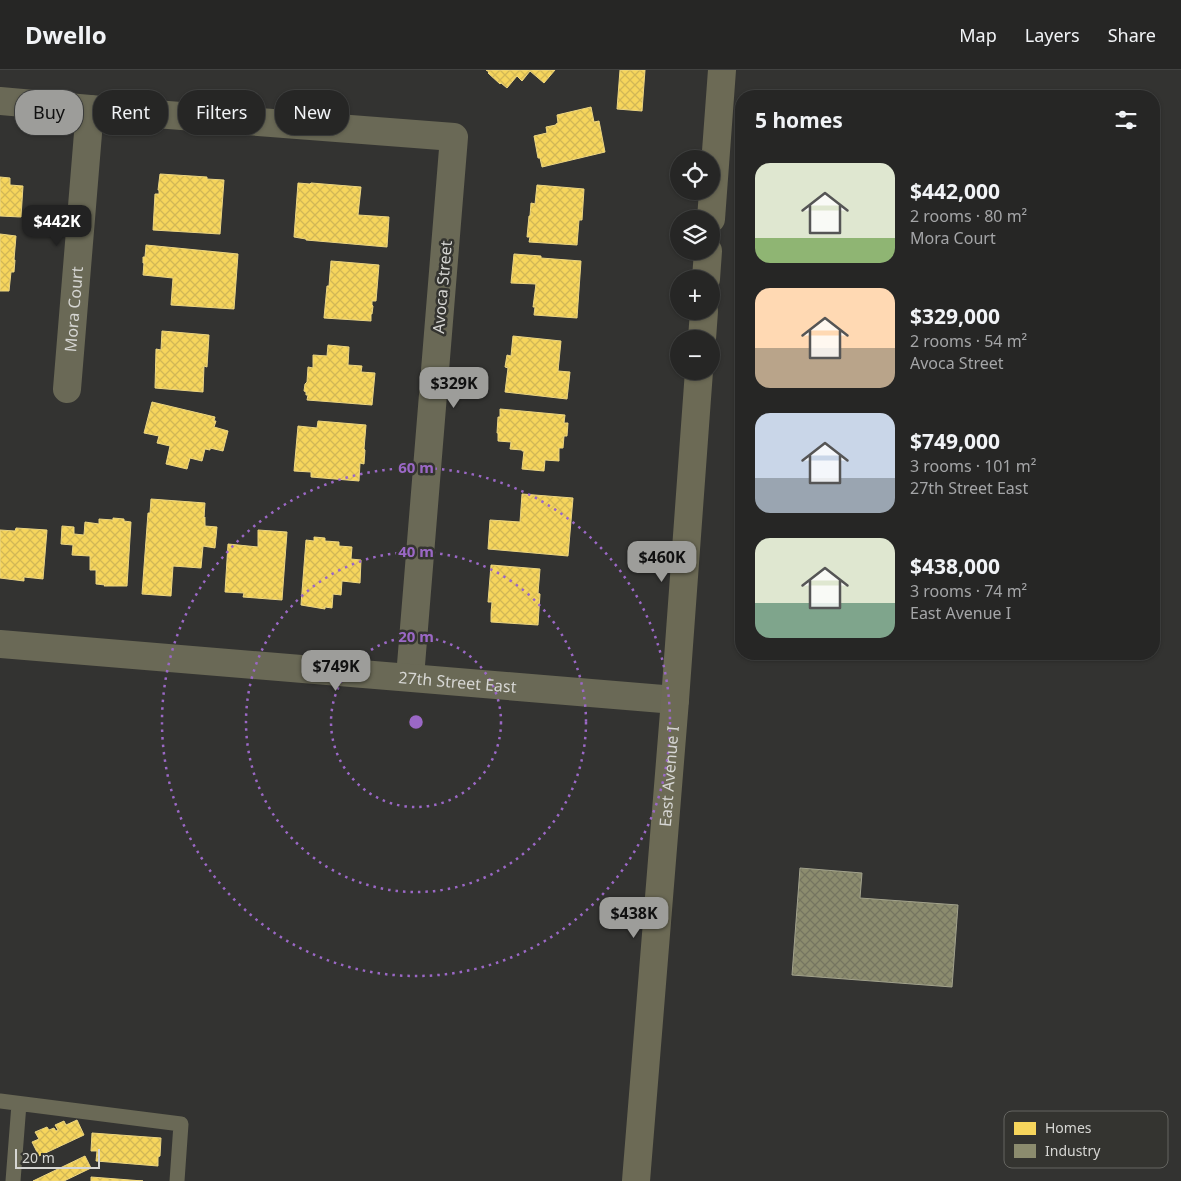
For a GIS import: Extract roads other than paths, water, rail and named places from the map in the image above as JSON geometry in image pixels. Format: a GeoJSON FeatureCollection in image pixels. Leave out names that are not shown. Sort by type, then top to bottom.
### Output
{"type":"FeatureCollection","features":[{"type":"Feature","properties":{"kind":"main road"},"geometry":{"type":"LineString","coordinates":[[711,210],[722,70]]}},
{"type":"Feature","properties":{"kind":"main road","name":"East Avenue I"},"geometry":{"type":"LineString","coordinates":[[636,1181],[675,700],[698,380]]}},
{"type":"Feature","properties":{"kind":"street"},"geometry":{"type":"LineString","coordinates":[[0,101],[90,109]]}},
{"type":"Feature","properties":{"kind":"street","name":"Avoca Street"},"geometry":{"type":"LineString","coordinates":[[90,109],[454,137],[410,677]]}},
{"type":"Feature","properties":{"kind":"street","name":"Mora Court"},"geometry":{"type":"LineString","coordinates":[[67,389],[90,109]]}},
{"type":"Feature","properties":{"kind":"street","name":"27th Street East"},"geometry":{"type":"LineString","coordinates":[[0,644],[675,700]]}},
{"type":"Feature","properties":{"kind":"lane"},"geometry":{"type":"LineString","coordinates":[[0,1102],[180,1124],[177,1181]]}},
{"type":"Feature","properties":{"kind":"lane"},"geometry":{"type":"LineString","coordinates":[[13,1181],[19,1104]]}}]}
